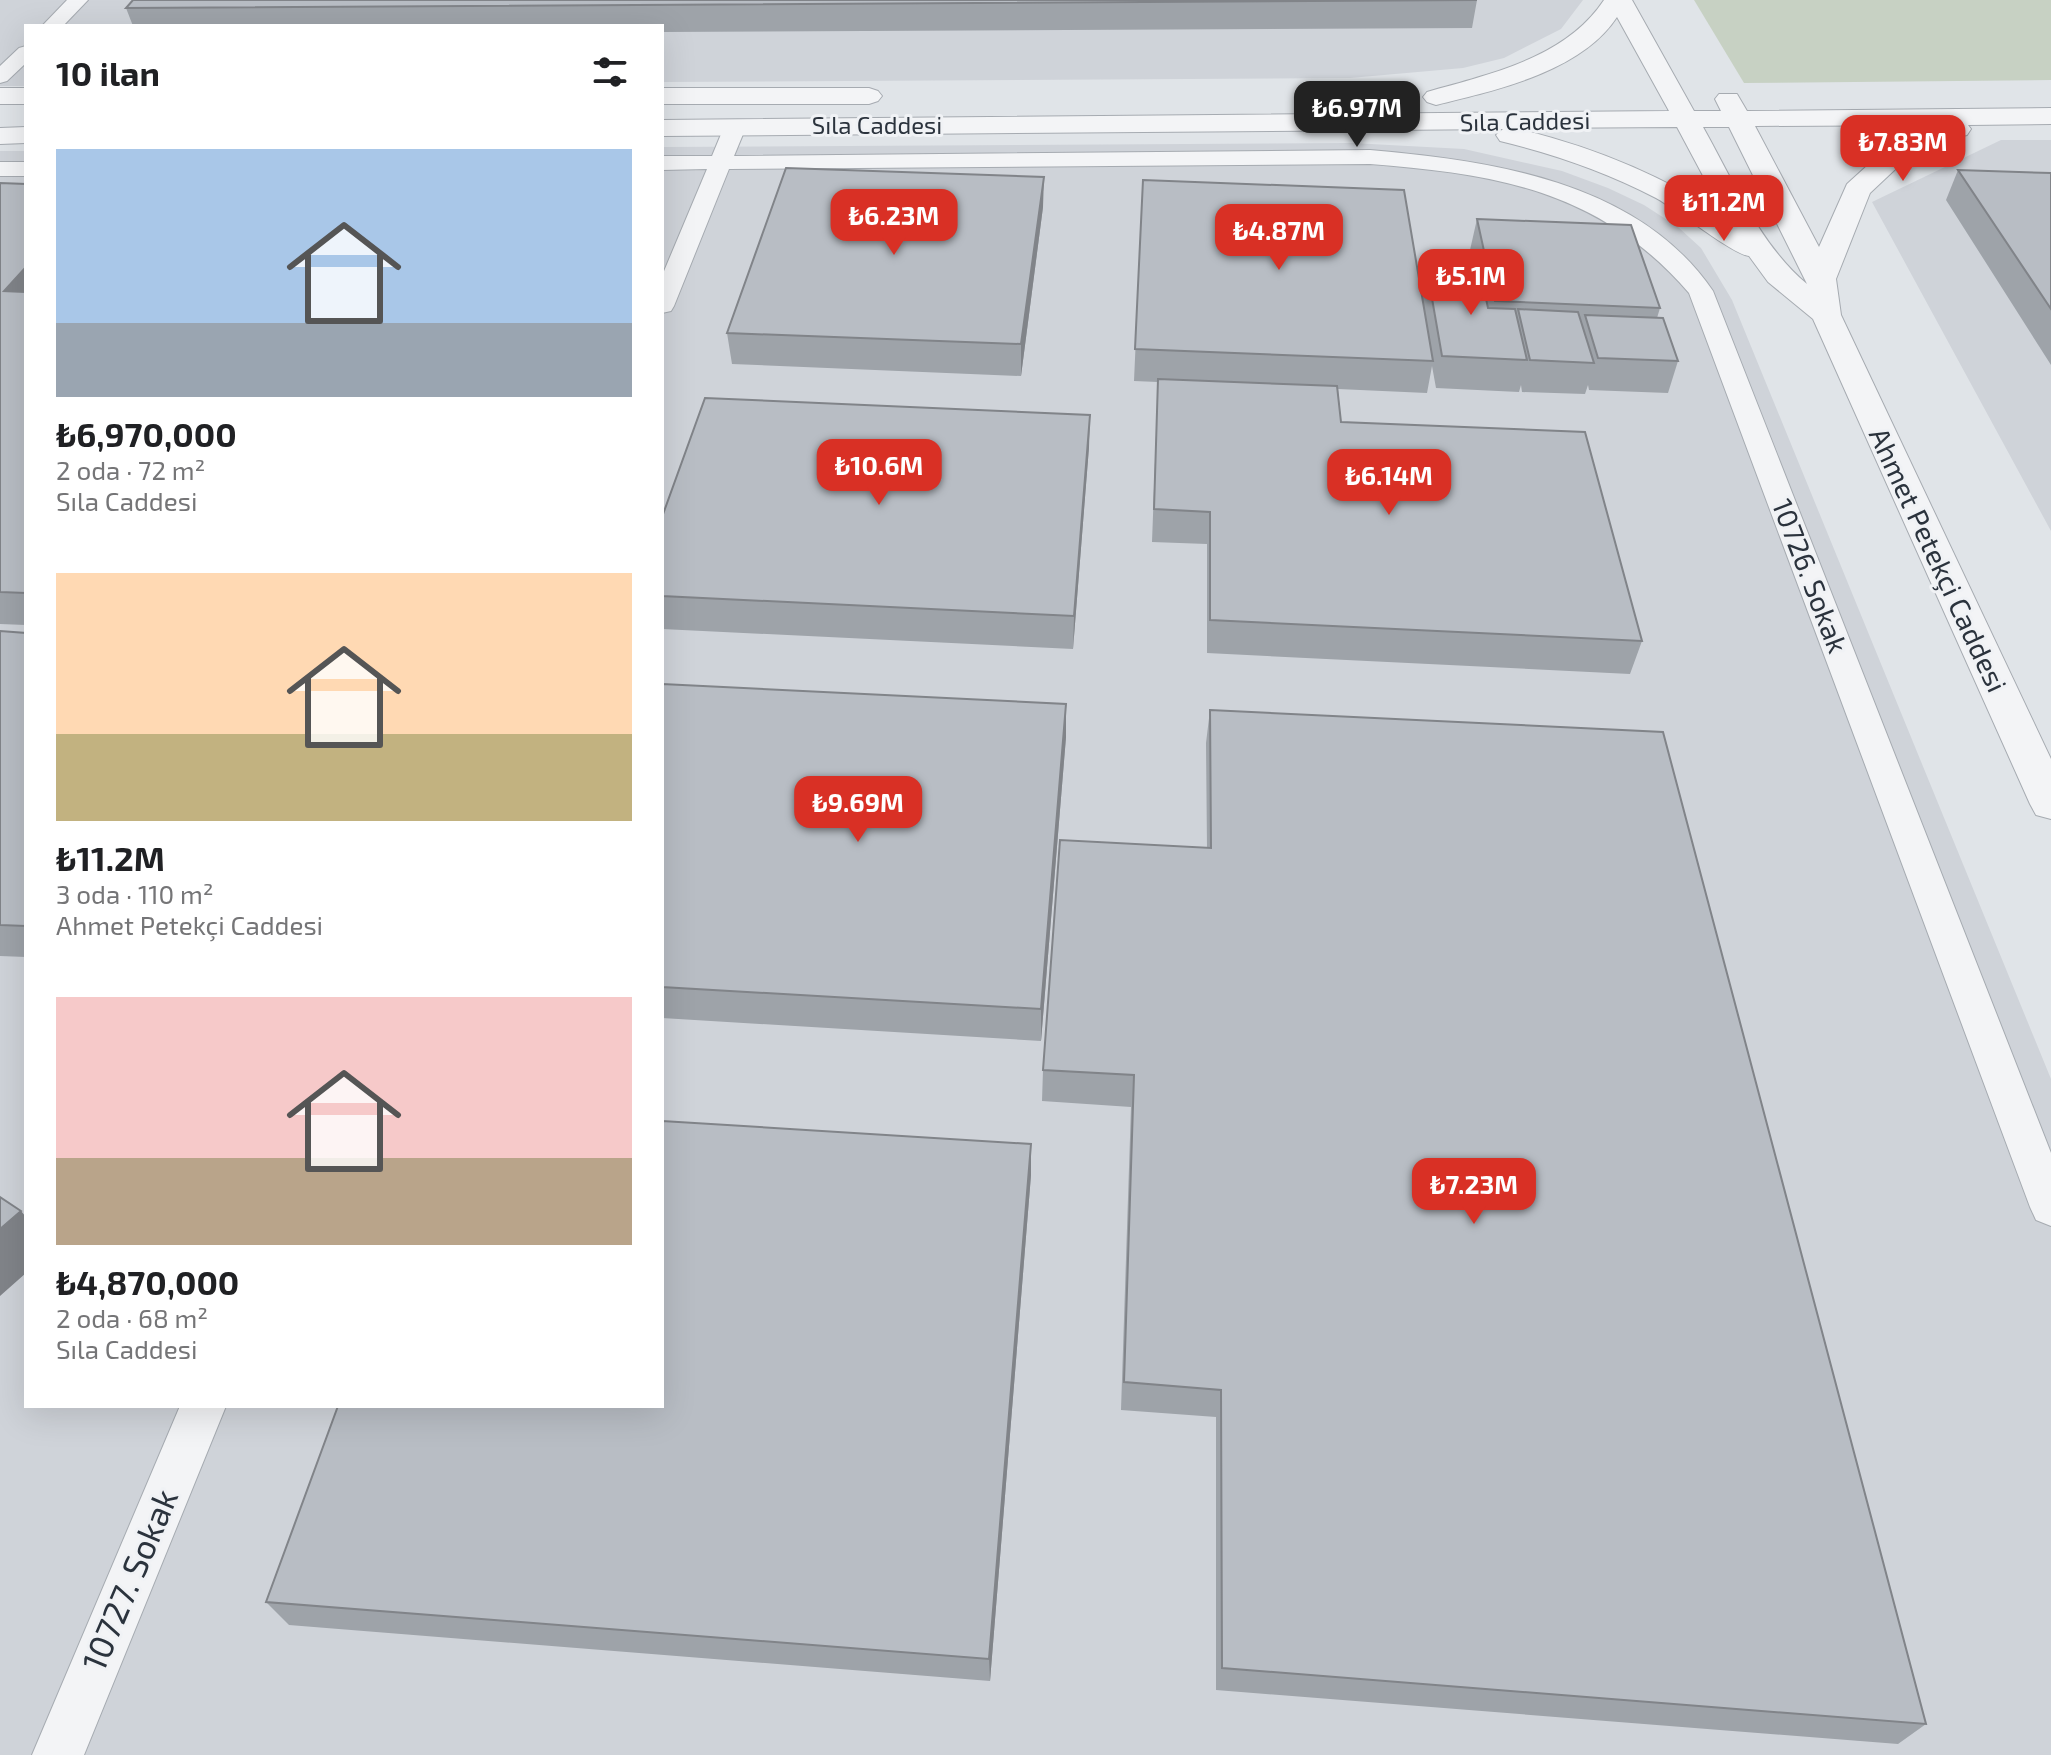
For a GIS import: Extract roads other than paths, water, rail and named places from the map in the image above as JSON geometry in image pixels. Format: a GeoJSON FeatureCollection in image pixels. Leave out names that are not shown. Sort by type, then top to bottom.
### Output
{"type":"FeatureCollection","features":[{"type":"Feature","properties":{"kind":"street"},"geometry":{"type":"LineString","coordinates":[[1436,97],[1495,81],[1560,53],[1607,20],[1618,0]]}},
{"type":"Feature","properties":{"kind":"street","name":"Ahmet Petekçi Caddesi"},"geometry":{"type":"LineString","coordinates":[[1618,0],[1754,243],[1779,276],[1826,315]]}},
{"type":"Feature","properties":{"kind":"street","name":"Sıla Caddesi"},"geometry":{"type":"LineString","coordinates":[[664,128],[1452,123],[1679,108],[2051,93]]}},
{"type":"Feature","properties":{"kind":"street"},"geometry":{"type":"LineString","coordinates":[[0,96],[24,96]]}},
{"type":"Feature","properties":{"kind":"street","name":"Sıla Caddesi"},"geometry":{"type":"LineString","coordinates":[[664,96],[899,96]]}},
{"type":"Feature","properties":{"kind":"street","name":"Sıla Caddesi"},"geometry":{"type":"LineString","coordinates":[[1357,97],[1436,97],[1679,108]]}},
{"type":"Feature","properties":{"kind":"street","name":"Ahmet Petekçi Caddesi"},"geometry":{"type":"LineString","coordinates":[[1733,107],[1821,279],[1826,315],[2051,804]]}},
{"type":"Feature","properties":{"kind":"street","name":"Sıla Caddesi"},"geometry":{"type":"LineString","coordinates":[[1733,107],[2051,116]]}},
{"type":"Feature","properties":{"kind":"street"},"geometry":{"type":"LineString","coordinates":[[1821,279],[1857,190],[1911,140],[2010,117]]}},
{"type":"Feature","properties":{"kind":"street"},"geometry":{"type":"LineString","coordinates":[[1452,123],[1523,138],[1660,189],[1729,231],[1779,276]]}},
{"type":"Feature","properties":{"kind":"street"},"geometry":{"type":"LineString","coordinates":[[0,136],[24,135]]}},
{"type":"Feature","properties":{"kind":"lane"},"geometry":{"type":"LineString","coordinates":[[54,24],[78,0]]}},
{"type":"Feature","properties":{"kind":"lane"},"geometry":{"type":"LineString","coordinates":[[0,77],[24,54]]}},
{"type":"Feature","properties":{"kind":"lane"},"geometry":{"type":"LineString","coordinates":[[664,301],[735,127]]}},
{"type":"Feature","properties":{"kind":"lane","name":"10726. Sokak"},"geometry":{"type":"LineString","coordinates":[[664,163],[1370,157],[1480,170],[1578,197],[1620,218],[1655,242],[1683,266],[1701,291],[2051,1207]]}},
{"type":"Feature","properties":{"kind":"lane"},"geometry":{"type":"LineString","coordinates":[[0,169],[24,169]]}},
{"type":"Feature","properties":{"kind":"lane","name":"10727. Sokak"},"geometry":{"type":"LineString","coordinates":[[58,1755],[202,1408]]}}]}
